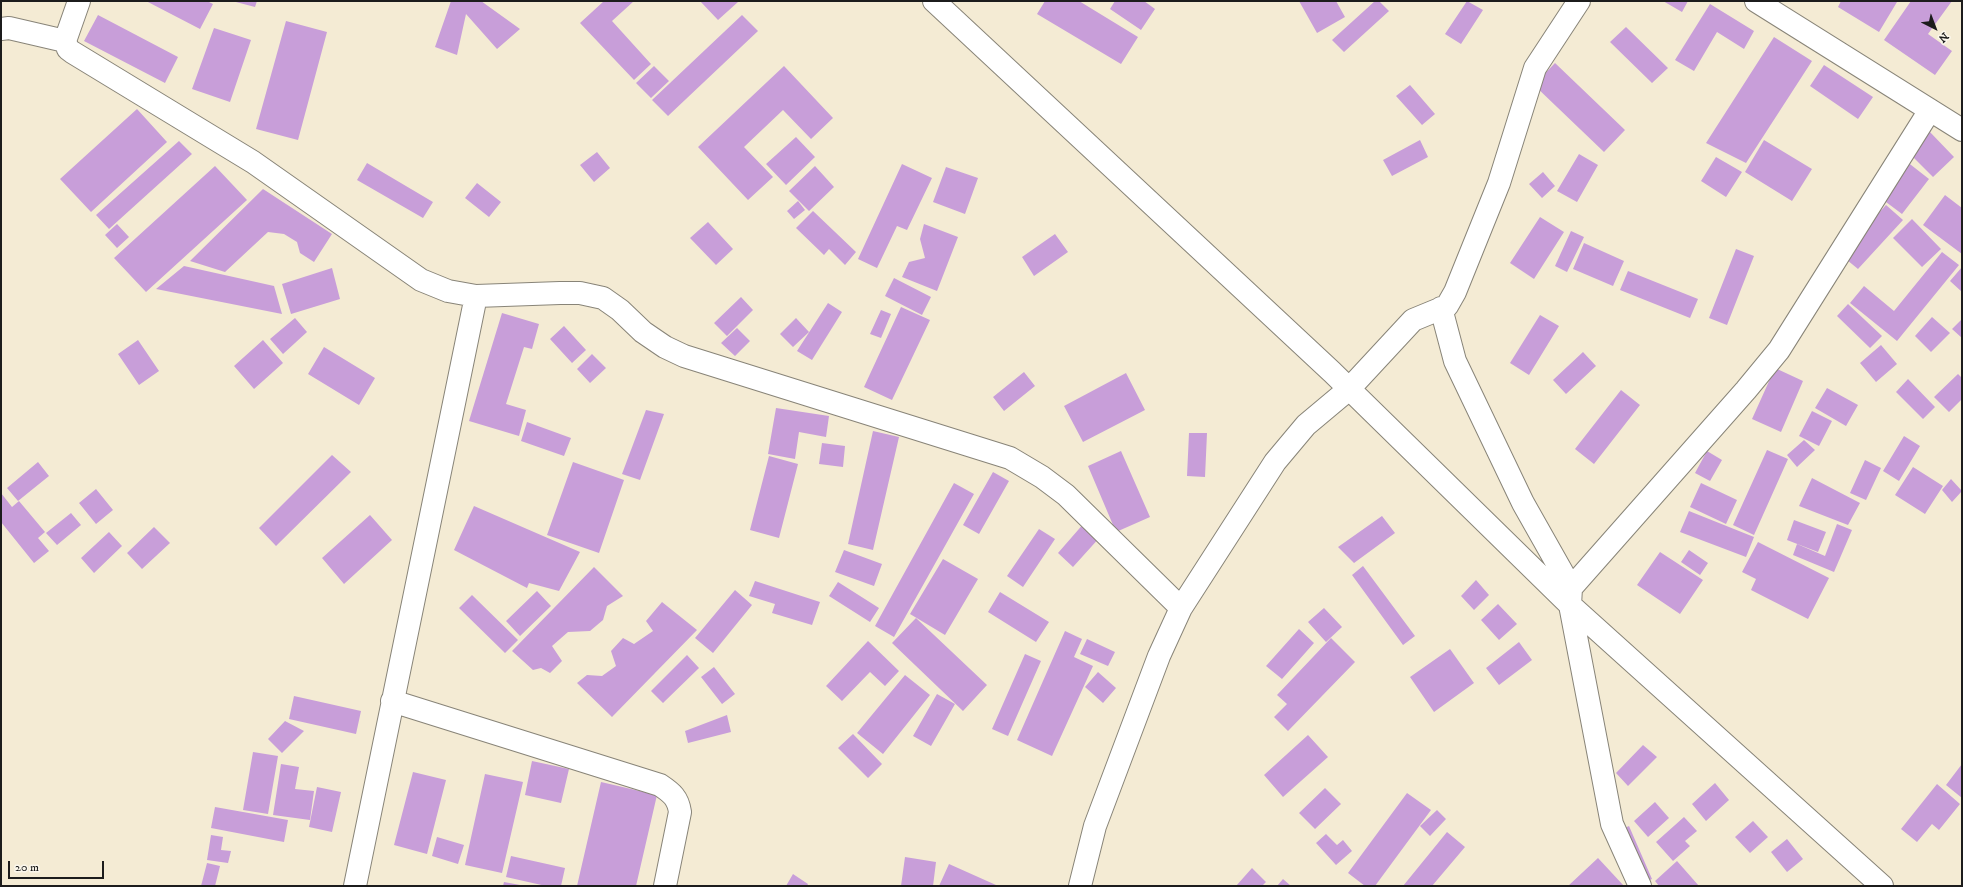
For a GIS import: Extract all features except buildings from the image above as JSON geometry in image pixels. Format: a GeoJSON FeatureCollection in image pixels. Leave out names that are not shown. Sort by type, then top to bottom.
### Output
{"type":"FeatureCollection","features":[{"type":"Feature","properties":{"kind":"street"},"geometry":{"type":"LineString","coordinates":[[78,1],[65,41],[68,49],[253,162],[422,280],[448,291],[476,296],[580,293],[603,298],[654,340],[684,356],[1010,458],[1042,477],[1066,495],[1181,608]]}},
{"type":"Feature","properties":{"kind":"street"},"geometry":{"type":"LineString","coordinates":[[934,1],[1882,886]]}},
{"type":"Feature","properties":{"kind":"street"},"geometry":{"type":"LineString","coordinates":[[1080,886],[1095,826],[1159,656],[1181,608],[1275,462],[1306,426],[1349,389],[1413,320],[1447,306],[1455,292],[1500,184],[1535,68],[1578,1]]}},
{"type":"Feature","properties":{"kind":"street"},"geometry":{"type":"LineString","coordinates":[[1756,1],[1962,130]]}},
{"type":"Feature","properties":{"kind":"street"},"geometry":{"type":"LineString","coordinates":[[1,29],[9,28],[65,41]]}},
{"type":"Feature","properties":{"kind":"street"},"geometry":{"type":"LineString","coordinates":[[1571,596],[1779,350],[1930,110]]}},
{"type":"Feature","properties":{"kind":"street"},"geometry":{"type":"LineString","coordinates":[[355,886],[476,296]]}},
{"type":"Feature","properties":{"kind":"street"},"geometry":{"type":"LineString","coordinates":[[1442,308],[1455,361],[1523,503],[1571,596],[1612,824],[1640,886]]}},
{"type":"Feature","properties":{"kind":"street"},"geometry":{"type":"LineString","coordinates":[[392,701],[660,785],[672,793],[678,802],[680,812],[665,886]]}}]}
